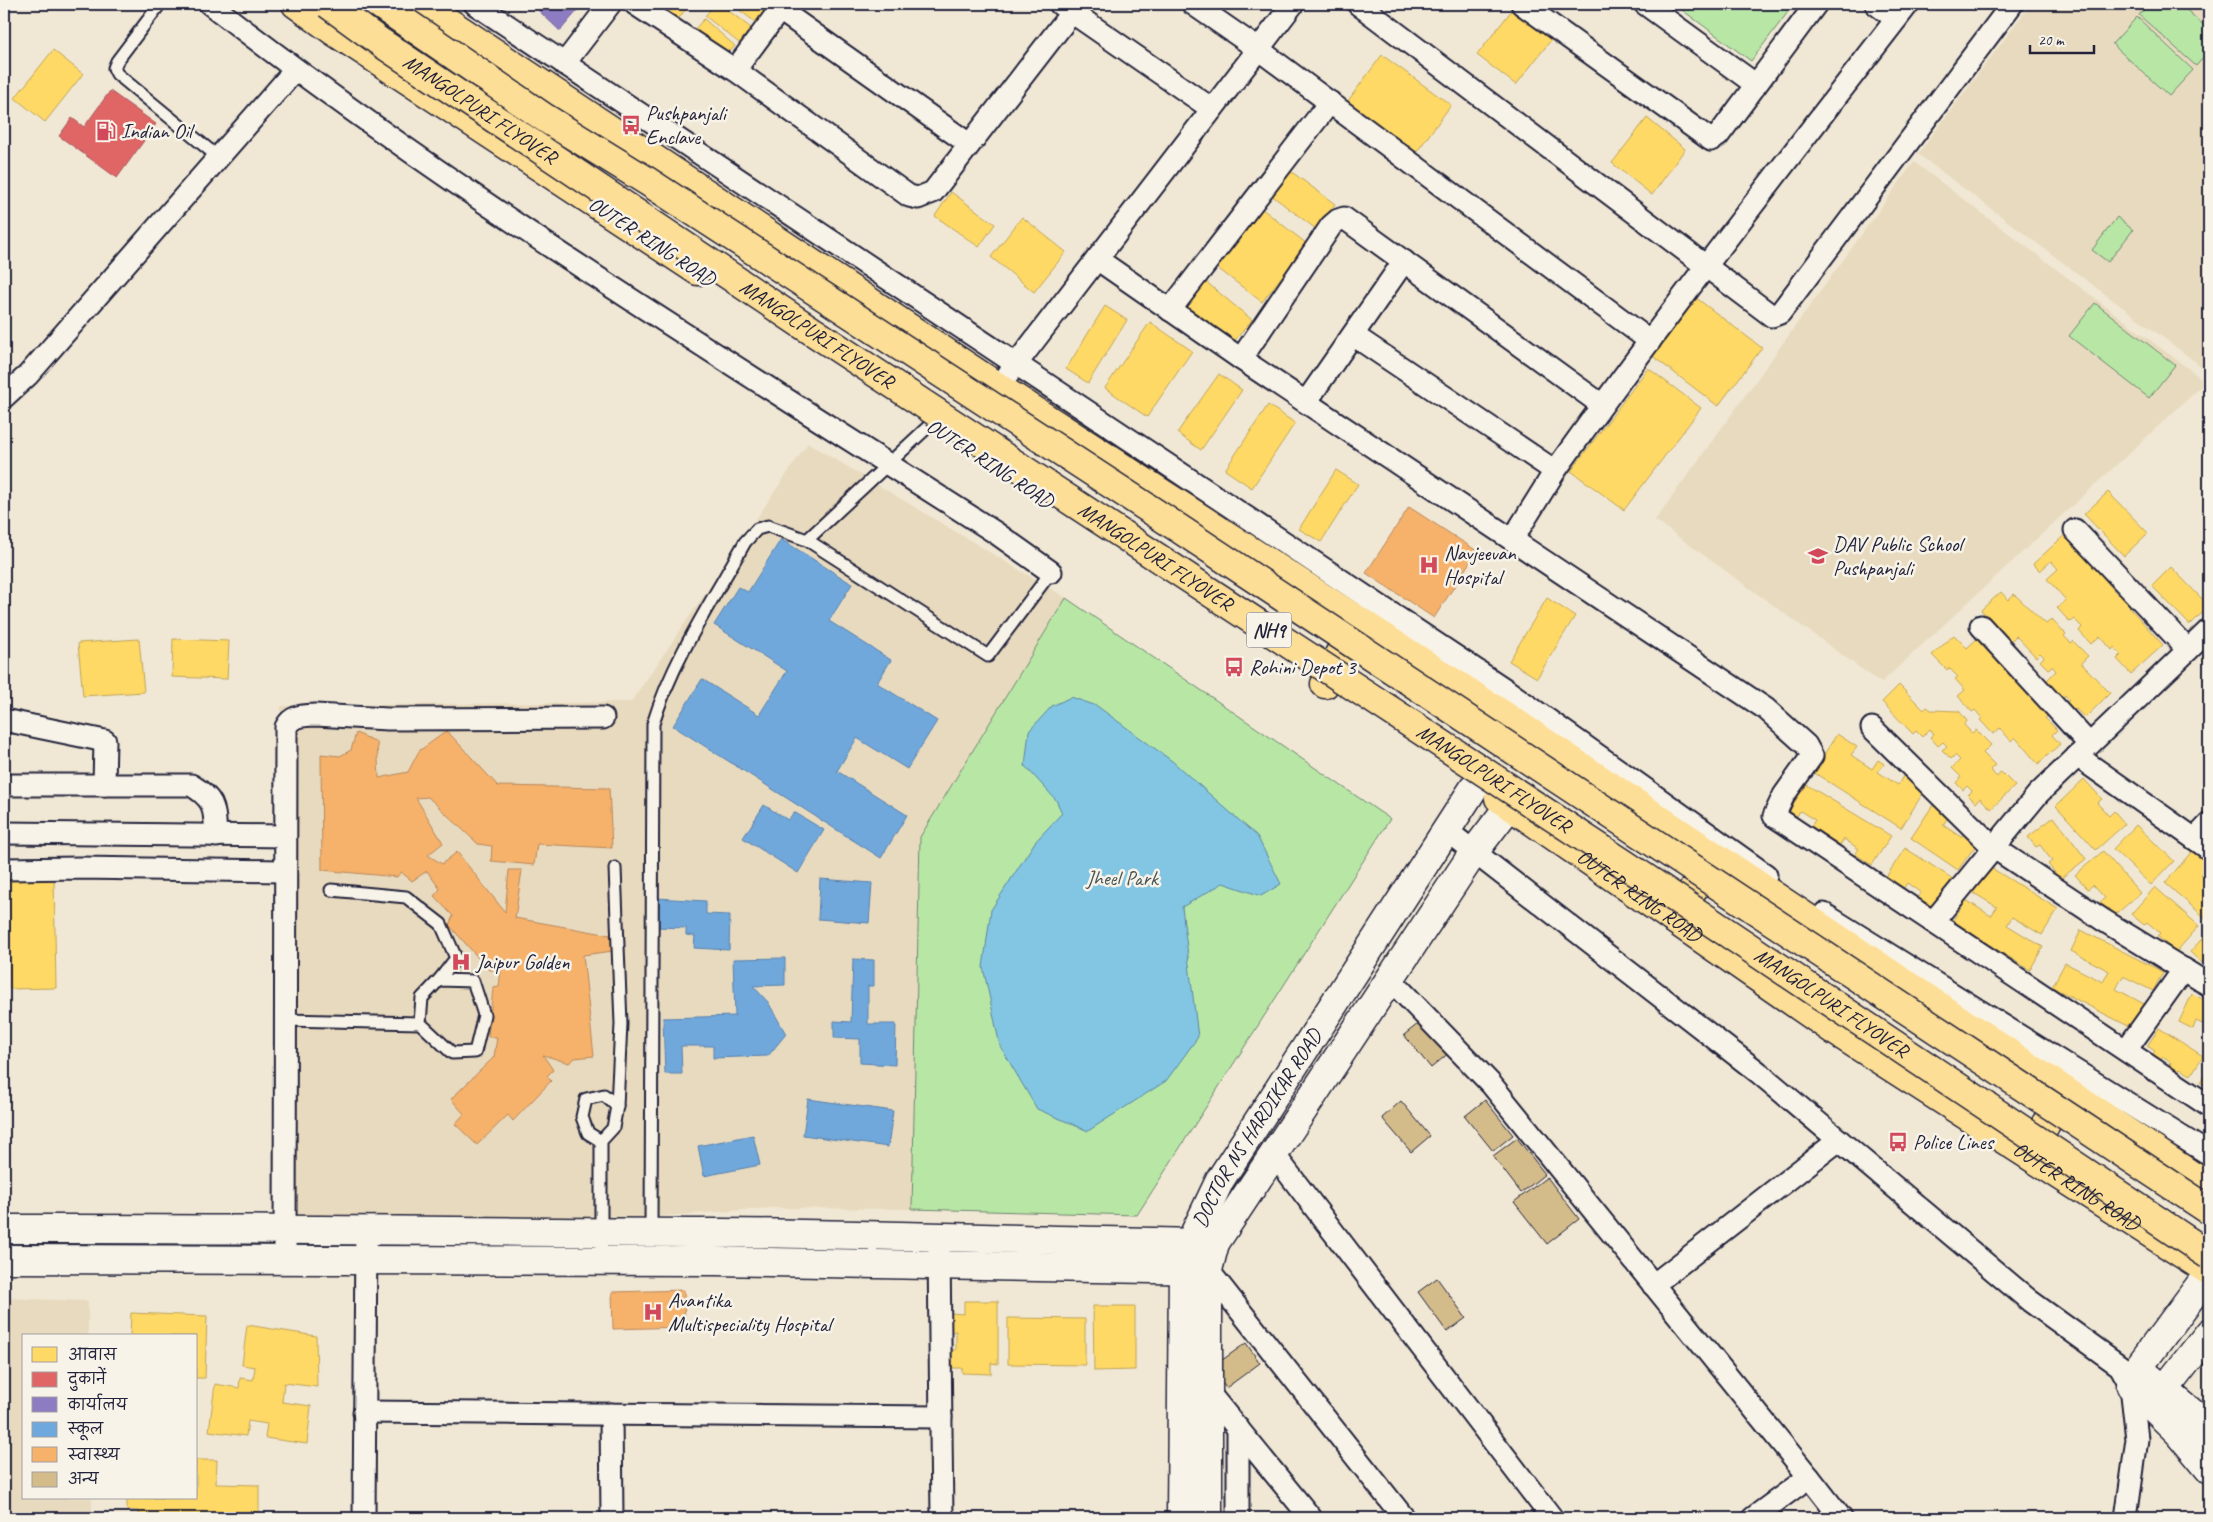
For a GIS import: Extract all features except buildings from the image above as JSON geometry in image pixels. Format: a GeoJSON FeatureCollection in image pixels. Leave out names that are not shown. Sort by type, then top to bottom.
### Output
{"type":"FeatureCollection","features":[{"type":"Feature","properties":{"kind":"main road","name":"OUTER RING ROAD"},"geometry":{"type":"LineString","coordinates":[[296,4],[332,30],[1510,805],[1835,1031],[2209,1272]]}},
{"type":"Feature","properties":{"kind":"main road","name":"MANGOLPURI FLYOVER"},"geometry":{"type":"LineString","coordinates":[[328,4],[380,42],[800,323],[1618,860],[2209,1255]]}},
{"type":"Feature","properties":{"kind":"main road","name":"MANGOLPURI FLYOVER"},"geometry":{"type":"LineString","coordinates":[[379,4],[546,118],[647,181],[1152,511],[2209,1210]]}},
{"type":"Feature","properties":{"kind":"main road"},"geometry":{"type":"LineString","coordinates":[[421,4],[998,387],[1356,619],[2209,1187]]}},
{"type":"Feature","properties":{"kind":"main road"},"geometry":{"type":"LineString","coordinates":[[1325,684],[1356,619]]}},
{"type":"Feature","properties":{"kind":"main road"},"geometry":{"type":"LineString","coordinates":[[1672,918],[1716,858]]}},
{"type":"Feature","properties":{"kind":"main road"},"geometry":{"type":"LineString","coordinates":[[2029,1155],[2064,1090]]}},
{"type":"Feature","properties":{"kind":"street"},"geometry":{"type":"LineString","coordinates":[[210,4],[295,70],[442,174],[1051,572]]}},
{"type":"Feature","properties":{"kind":"street"},"geometry":{"type":"LineString","coordinates":[[475,4],[1506,690],[1792,893],[2209,1154]]}},
{"type":"Feature","properties":{"kind":"street"},"geometry":{"type":"LineString","coordinates":[[564,64],[610,4]]}},
{"type":"Feature","properties":{"kind":"street"},"geometry":{"type":"LineString","coordinates":[[635,4],[734,70],[909,196],[918,198],[933,192],[1066,8],[1212,109]]}},
{"type":"Feature","properties":{"kind":"street"},"geometry":{"type":"LineString","coordinates":[[1193,4],[1330,102],[1650,341]]}},
{"type":"Feature","properties":{"kind":"street"},"geometry":{"type":"LineString","coordinates":[[998,387],[1293,4]]}},
{"type":"Feature","properties":{"kind":"street"},"geometry":{"type":"LineString","coordinates":[[1358,4],[1705,268],[1772,316],[1780,313],[2012,4]]}},
{"type":"Feature","properties":{"kind":"street"},"geometry":{"type":"LineString","coordinates":[[1522,4],[1712,140],[1718,136],[1816,4]]}},
{"type":"Feature","properties":{"kind":"street"},"geometry":{"type":"LineString","coordinates":[[1645,4],[1755,84]]}},
{"type":"Feature","properties":{"kind":"street"},"geometry":{"type":"LineString","coordinates":[[1512,540],[1555,472],[1602,404],[1902,11],[1876,4]]}},
{"type":"Feature","properties":{"kind":"street"},"geometry":{"type":"LineString","coordinates":[[734,70],[782,7],[969,144]]}},
{"type":"Feature","properties":{"kind":"street"},"geometry":{"type":"LineString","coordinates":[[4,397],[28,374],[295,70]]}},
{"type":"Feature","properties":{"kind":"street"},"geometry":{"type":"LineString","coordinates":[[1170,310],[1330,102]]}},
{"type":"Feature","properties":{"kind":"street"},"geometry":{"type":"LineString","coordinates":[[1242,359],[1331,226],[1344,218],[1602,404]]}},
{"type":"Feature","properties":{"kind":"street"},"geometry":{"type":"LineString","coordinates":[[1097,259],[1242,359],[1766,709],[1806,745],[1812,756],[1784,795],[1774,816],[2209,1106]]}},
{"type":"Feature","properties":{"kind":"street"},"geometry":{"type":"LineString","coordinates":[[1306,402],[1404,261]]}},
{"type":"Feature","properties":{"kind":"street"},"geometry":{"type":"LineString","coordinates":[[1353,335],[1555,472]]}},
{"type":"Feature","properties":{"kind":"street"},"geometry":{"type":"LineString","coordinates":[[2075,530],[2188,650]]}},
{"type":"Feature","properties":{"kind":"street"},"geometry":{"type":"LineString","coordinates":[[1981,626],[2083,750],[2204,837]]}},
{"type":"Feature","properties":{"kind":"street"},"geometry":{"type":"LineString","coordinates":[[1933,922],[2038,794],[2209,630]]}},
{"type":"Feature","properties":{"kind":"street"},"geometry":{"type":"LineString","coordinates":[[285,1260],[286,727],[294,718],[315,715],[388,719],[603,718]]}},
{"type":"Feature","properties":{"kind":"street"},"geometry":{"type":"LineString","coordinates":[[4,720],[105,741],[104,784]]}},
{"type":"Feature","properties":{"kind":"street"},"geometry":{"type":"LineString","coordinates":[[1872,728],[1993,847],[2103,920],[2209,985]]}},
{"type":"Feature","properties":{"kind":"street","name":"DOCTOR NS HARDIKAR ROAD"},"geometry":{"type":"LineString","coordinates":[[1181,1518],[1195,1269],[1220,1180],[1477,783]]}},
{"type":"Feature","properties":{"kind":"street"},"geometry":{"type":"LineString","coordinates":[[4,785],[191,784],[206,794],[214,806],[216,836]]}},
{"type":"Feature","properties":{"kind":"street","name":"DOCTOR NS HARDIKAR ROAD"},"geometry":{"type":"LineString","coordinates":[[1203,1243],[1273,1153],[1474,852],[1510,805]]}},
{"type":"Feature","properties":{"kind":"street"},"geometry":{"type":"LineString","coordinates":[[1447,831],[1758,1072],[2030,1300],[2160,1398],[2209,1431]]}},
{"type":"Feature","properties":{"kind":"street"},"geometry":{"type":"LineString","coordinates":[[4,833],[285,836]]}},
{"type":"Feature","properties":{"kind":"street"},"geometry":{"type":"LineString","coordinates":[[4,869],[80,868],[285,871]]}},
{"type":"Feature","properties":{"kind":"street"},"geometry":{"type":"LineString","coordinates":[[2126,1050],[2184,969]]}},
{"type":"Feature","properties":{"kind":"street"},"geometry":{"type":"LineString","coordinates":[[1390,979],[1491,1084],[1841,1518]]}},
{"type":"Feature","properties":{"kind":"street"},"geometry":{"type":"LineString","coordinates":[[1653,1285],[1840,1140]]}},
{"type":"Feature","properties":{"kind":"street"},"geometry":{"type":"LineString","coordinates":[[1273,1153],[1552,1518]]}},
{"type":"Feature","properties":{"kind":"street"},"geometry":{"type":"LineString","coordinates":[[4,1229],[284,1228],[366,1232],[939,1237],[1203,1243]]}},
{"type":"Feature","properties":{"kind":"street"},"geometry":{"type":"LineString","coordinates":[[364,1518],[366,1232]]}},
{"type":"Feature","properties":{"kind":"street"},"geometry":{"type":"LineString","coordinates":[[939,1237],[942,1518]]}},
{"type":"Feature","properties":{"kind":"street"},"geometry":{"type":"LineString","coordinates":[[4,1259],[601,1261],[1195,1269],[1404,1518]]}},
{"type":"Feature","properties":{"kind":"street","name":"DOCTOR NS HARDIKAR ROAD"},"geometry":{"type":"LineString","coordinates":[[1195,1269],[1208,1392],[1208,1518]]}},
{"type":"Feature","properties":{"kind":"street"},"geometry":{"type":"LineString","coordinates":[[2126,1518],[2137,1439],[2129,1373],[2209,1272]]}},
{"type":"Feature","properties":{"kind":"street"},"geometry":{"type":"LineString","coordinates":[[2137,1439],[2160,1398],[2209,1335]]}},
{"type":"Feature","properties":{"kind":"street"},"geometry":{"type":"LineString","coordinates":[[1208,1392],[1311,1518]]}},
{"type":"Feature","properties":{"kind":"street"},"geometry":{"type":"LineString","coordinates":[[2160,1398],[2209,1469]]}},
{"type":"Feature","properties":{"kind":"street"},"geometry":{"type":"LineString","coordinates":[[364,1412],[941,1417]]}},
{"type":"Feature","properties":{"kind":"street"},"geometry":{"type":"LineString","coordinates":[[611,1414],[612,1518]]}},
{"type":"Feature","properties":{"kind":"street"},"geometry":{"type":"LineString","coordinates":[[1238,1428],[1238,1518]]}},
{"type":"Feature","properties":{"kind":"street"},"geometry":{"type":"LineString","coordinates":[[1753,1518],[1809,1477]]}},
{"type":"Feature","properties":{"kind":"street"},"geometry":{"type":"LineString","coordinates":[[1292,1495],[1293,1518]]}},
{"type":"Feature","properties":{"kind":"lane"},"geometry":{"type":"LineString","coordinates":[[160,4],[117,61],[114,68],[117,74],[218,157]]}},
{"type":"Feature","properties":{"kind":"lane"},"geometry":{"type":"LineString","coordinates":[[807,540],[890,465],[931,424]]}},
{"type":"Feature","properties":{"kind":"lane"},"geometry":{"type":"LineString","coordinates":[[651,1234],[654,724],[662,694],[678,662],[745,542],[757,529],[768,526],[807,540],[988,656],[1051,572]]}},
{"type":"Feature","properties":{"kind":"lane"},"geometry":{"type":"LineString","coordinates":[[601,1261],[601,1141],[613,1128],[617,1106],[621,1024],[614,868]]}},
{"type":"Feature","properties":{"kind":"lane"},"geometry":{"type":"LineString","coordinates":[[331,890],[406,896],[441,924],[456,958],[422,998],[420,1023]]}},
{"type":"Feature","properties":{"kind":"lane"},"geometry":{"type":"LineString","coordinates":[[285,1020],[420,1023],[452,1054],[475,1052],[484,1015],[473,981],[439,980]]}},
{"type":"Feature","properties":{"kind":"lane"},"geometry":{"type":"LineString","coordinates":[[601,1141],[588,1133],[582,1117],[586,1099],[604,1095],[617,1106]]}},
{"type":"Feature","properties":{"kind":"shaded area"},"geometry":{"type":"Polygon","coordinates":[[[2031,4],[2209,4],[2209,372],[1918,154],[2031,4]]]}},
{"type":"Feature","properties":{"kind":"shaded area"},"geometry":{"type":"Polygon","coordinates":[[[1914,162],[2206,382],[1881,683],[1655,520],[1914,162]]]}},
{"type":"Feature","properties":{"kind":"shaded area"},"geometry":{"type":"Polygon","coordinates":[[[808,443],[1066,598],[920,837],[912,1209],[771,1208],[641,1218],[291,1223],[281,706],[631,702],[808,443]]]}},
{"type":"Feature","properties":{"kind":"shaded area"},"geometry":{"type":"Polygon","coordinates":[[[4,1298],[88,1301],[88,1334],[22,1334],[22,1500],[92,1500],[92,1518],[4,1518],[4,1298]]]}},
{"type":"Feature","properties":{"kind":"green space"},"geometry":{"type":"Polygon","coordinates":[[[1674,4],[1794,4],[1751,61],[1674,4]]]}},
{"type":"Feature","properties":{"kind":"green space"},"geometry":{"type":"Polygon","coordinates":[[[2149,4],[2180,4],[2209,30],[2209,51],[2196,66],[2139,15],[2149,4]]]}},
{"type":"Feature","properties":{"kind":"green space"},"geometry":{"type":"Polygon","coordinates":[[[2137,17],[2193,70],[2169,96],[2112,44],[2137,17]]]}},
{"type":"Feature","properties":{"kind":"green space"},"geometry":{"type":"Polygon","coordinates":[[[2117,217],[2133,230],[2108,262],[2092,250],[2117,217]]]}},
{"type":"Feature","properties":{"kind":"green space"},"geometry":{"type":"Polygon","coordinates":[[[2095,303],[2175,365],[2149,398],[2069,336],[2095,303]]]}},
{"type":"Feature","properties":{"kind":"green space","name":"Jheel Park"},"geometry":{"type":"Polygon","coordinates":[[[1066,598],[1390,819],[1137,1215],[912,1209],[920,837],[1066,598]]]}},
{"type":"Feature","properties":{"kind":"water"},"geometry":{"type":"Polygon","coordinates":[[[1071,697],[1097,706],[1172,761],[1257,836],[1281,884],[1261,896],[1223,883],[1182,907],[1198,1037],[1166,1081],[1088,1131],[1037,1109],[1000,1046],[983,967],[991,910],[1035,842],[1062,813],[1056,800],[1025,766],[1029,731],[1052,706],[1071,697]]]}},
{"type":"Feature","properties":{"kind":"place","name":"Pushpanjali Enclave"},"geometry":{"type":"Point","coordinates":[631,125]}},
{"type":"Feature","properties":{"kind":"place","name":"Indian Oil"},"geometry":{"type":"Point","coordinates":[106,131]}},
{"type":"Feature","properties":{"kind":"place","name":"DAV Public School Pushpanjali"},"geometry":{"type":"Point","coordinates":[1818,556]}},
{"type":"Feature","properties":{"kind":"place","name":"Navjeevan Hospital"},"geometry":{"type":"Point","coordinates":[1429,565]}},
{"type":"Feature","properties":{"kind":"place","name":"Rohini Depot 3"},"geometry":{"type":"Point","coordinates":[1234,667]}},
{"type":"Feature","properties":{"kind":"place","name":"Jaipur Golden"},"geometry":{"type":"Point","coordinates":[461,962]}},
{"type":"Feature","properties":{"kind":"place","name":"Police Lines"},"geometry":{"type":"Point","coordinates":[1898,1142]}},
{"type":"Feature","properties":{"kind":"place","name":"Avantika Multispeciality Hospital"},"geometry":{"type":"Point","coordinates":[653,1312]}}]}
